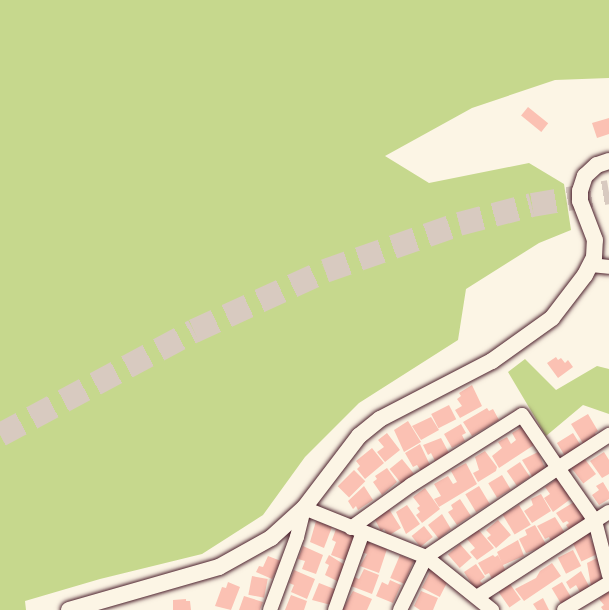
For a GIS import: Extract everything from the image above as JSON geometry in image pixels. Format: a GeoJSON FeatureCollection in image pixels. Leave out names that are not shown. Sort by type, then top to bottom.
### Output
{"type":"FeatureCollection","features":[{"type":"Feature","properties":{"kind":"street"},"geometry":{"type":"LineString","coordinates":[[69,610],[219,567],[271,538],[304,508],[359,436],[380,419],[492,362],[523,342],[552,318],[591,265],[594,257],[595,240],[592,225],[580,201],[580,191],[585,176],[597,165],[609,161]]}},
{"type":"Feature","properties":{"kind":"street"},"geometry":{"type":"LineString","coordinates":[[591,265],[609,267]]}},
{"type":"Feature","properties":{"kind":"street"},"geometry":{"type":"LineString","coordinates":[[335,610],[357,530],[411,485],[522,415],[595,521],[609,575]]}},
{"type":"Feature","properties":{"kind":"street"},"geometry":{"type":"LineString","coordinates":[[400,610],[426,557],[609,435]]}},
{"type":"Feature","properties":{"kind":"street"},"geometry":{"type":"LineString","coordinates":[[304,508],[426,557],[492,610]]}},
{"type":"Feature","properties":{"kind":"street"},"geometry":{"type":"LineString","coordinates":[[270,610],[297,537],[304,508]]}},
{"type":"Feature","properties":{"kind":"street"},"geometry":{"type":"LineString","coordinates":[[477,597],[609,512]]}},
{"type":"Feature","properties":{"kind":"street"},"geometry":{"type":"LineString","coordinates":[[564,610],[609,583]]}},
{"type":"Feature","properties":{"kind":"green space"},"geometry":{"type":"Polygon","coordinates":[[[0,0],[609,0],[609,78],[555,80],[472,108],[385,156],[429,183],[529,163],[564,184],[571,230],[539,243],[466,289],[458,340],[359,403],[305,457],[263,515],[202,554],[100,579],[25,601],[26,610],[0,610],[0,0]]]}},
{"type":"Feature","properties":{"kind":"green space"},"geometry":{"type":"Polygon","coordinates":[[[525,359],[556,390],[597,366],[609,369],[609,414],[583,405],[546,436],[508,372],[525,359]]]}},
{"type":"Feature","properties":{"kind":"building"},"geometry":{"type":"Polygon","coordinates":[[[528,107],[548,123],[541,132],[521,116],[528,107]]]}},
{"type":"Feature","properties":{"kind":"building"},"geometry":{"type":"Polygon","coordinates":[[[609,118],[609,134],[597,138],[592,123],[609,118]]]}},
{"type":"Feature","properties":{"kind":"building"},"geometry":{"type":"Polygon","coordinates":[[[556,357],[558,360],[561,358],[565,363],[568,360],[573,367],[558,378],[547,363],[556,357]]]}},
{"type":"Feature","properties":{"kind":"building"},"geometry":{"type":"Polygon","coordinates":[[[472,385],[482,406],[460,418],[455,410],[462,406],[457,399],[461,396],[459,393],[472,385]]]}},
{"type":"Feature","properties":{"kind":"building"},"geometry":{"type":"Polygon","coordinates":[[[449,405],[456,419],[438,428],[431,414],[449,405]]]}},
{"type":"Feature","properties":{"kind":"building"},"geometry":{"type":"Polygon","coordinates":[[[487,408],[489,411],[493,409],[499,420],[472,436],[463,422],[487,408]]]}},
{"type":"Feature","properties":{"kind":"building"},"geometry":{"type":"Polygon","coordinates":[[[588,414],[598,431],[595,433],[597,437],[584,445],[571,424],[588,414]]]}},
{"type":"Feature","properties":{"kind":"building"},"geometry":{"type":"Polygon","coordinates":[[[431,417],[439,430],[421,440],[412,426],[431,417]]]}},
{"type":"Feature","properties":{"kind":"building"},"geometry":{"type":"Polygon","coordinates":[[[408,421],[421,442],[404,452],[394,430],[408,421]]]}},
{"type":"Feature","properties":{"kind":"building"},"geometry":{"type":"Polygon","coordinates":[[[461,424],[466,433],[462,435],[465,441],[452,448],[444,434],[461,424]]]}},
{"type":"Feature","properties":{"kind":"building"},"geometry":{"type":"Polygon","coordinates":[[[522,427],[534,445],[499,468],[492,456],[502,448],[498,442],[507,437],[511,444],[516,440],[512,433],[522,427]]]}},
{"type":"Feature","properties":{"kind":"building"},"geometry":{"type":"Polygon","coordinates":[[[387,433],[400,450],[385,462],[377,452],[384,447],[378,440],[387,433]]]}},
{"type":"Feature","properties":{"kind":"building"},"geometry":{"type":"Polygon","coordinates":[[[573,433],[581,446],[565,456],[557,443],[573,433]]]}},
{"type":"Feature","properties":{"kind":"building"},"geometry":{"type":"Polygon","coordinates":[[[441,438],[449,453],[435,461],[431,453],[428,455],[423,445],[441,438]]]}},
{"type":"Feature","properties":{"kind":"building"},"geometry":{"type":"Polygon","coordinates":[[[420,444],[430,465],[421,471],[417,465],[413,467],[405,453],[420,444]]]}},
{"type":"Feature","properties":{"kind":"building"},"geometry":{"type":"Polygon","coordinates":[[[372,448],[384,463],[365,479],[357,469],[360,466],[356,461],[372,448]]]}},
{"type":"Feature","properties":{"kind":"building"},"geometry":{"type":"Polygon","coordinates":[[[485,451],[497,467],[496,471],[478,482],[473,473],[479,470],[475,457],[485,451]]]}},
{"type":"Feature","properties":{"kind":"building"},"geometry":{"type":"Polygon","coordinates":[[[538,452],[545,468],[533,478],[522,460],[538,452]]]}},
{"type":"Feature","properties":{"kind":"building"},"geometry":{"type":"Polygon","coordinates":[[[604,452],[609,460],[609,474],[602,478],[590,461],[604,452]]]}},
{"type":"Feature","properties":{"kind":"building"},"geometry":{"type":"Polygon","coordinates":[[[584,458],[596,474],[583,484],[571,468],[584,458]]]}},
{"type":"Feature","properties":{"kind":"building"},"geometry":{"type":"Polygon","coordinates":[[[402,459],[414,474],[402,484],[390,469],[402,459]]]}},
{"type":"Feature","properties":{"kind":"building"},"geometry":{"type":"Polygon","coordinates":[[[520,462],[530,477],[517,486],[507,471],[520,462]]]}},
{"type":"Feature","properties":{"kind":"building"},"geometry":{"type":"Polygon","coordinates":[[[466,463],[477,484],[439,507],[434,499],[441,496],[434,484],[448,476],[453,484],[457,482],[451,471],[466,463]]]}},
{"type":"Feature","properties":{"kind":"building"},"geometry":{"type":"Polygon","coordinates":[[[387,468],[397,482],[382,495],[373,482],[377,479],[375,476],[387,468]]]}},
{"type":"Feature","properties":{"kind":"building"},"geometry":{"type":"Polygon","coordinates":[[[354,470],[365,481],[349,498],[338,486],[354,470]]]}},
{"type":"Feature","properties":{"kind":"building"},"geometry":{"type":"Polygon","coordinates":[[[502,475],[511,490],[497,498],[488,483],[502,475]]]}},
{"type":"Feature","properties":{"kind":"building"},"geometry":{"type":"Polygon","coordinates":[[[557,479],[572,498],[553,512],[544,498],[550,494],[545,487],[557,479]]]}},
{"type":"Feature","properties":{"kind":"building"},"geometry":{"type":"Polygon","coordinates":[[[603,482],[609,492],[609,499],[599,505],[592,495],[599,490],[596,486],[603,482]]]}},
{"type":"Feature","properties":{"kind":"building"},"geometry":{"type":"Polygon","coordinates":[[[364,486],[373,500],[358,510],[356,506],[353,509],[348,501],[364,486]]]}},
{"type":"Feature","properties":{"kind":"building"},"geometry":{"type":"Polygon","coordinates":[[[479,486],[490,504],[476,512],[465,494],[479,486]]]}},
{"type":"Feature","properties":{"kind":"building"},"geometry":{"type":"Polygon","coordinates":[[[425,488],[440,509],[422,523],[416,515],[420,512],[417,508],[420,506],[413,497],[425,488]]]}},
{"type":"Feature","properties":{"kind":"building"},"geometry":{"type":"Polygon","coordinates":[[[541,494],[551,511],[532,523],[524,511],[533,505],[531,499],[541,494]]]}},
{"type":"Feature","properties":{"kind":"building"},"geometry":{"type":"Polygon","coordinates":[[[460,499],[471,516],[457,525],[448,512],[453,509],[451,505],[460,499]]]}},
{"type":"Feature","properties":{"kind":"building"},"geometry":{"type":"Polygon","coordinates":[[[574,502],[586,520],[570,531],[566,525],[569,523],[567,521],[563,523],[556,513],[574,502]]]}},
{"type":"Feature","properties":{"kind":"building"},"geometry":{"type":"Polygon","coordinates":[[[407,505],[420,524],[406,534],[396,512],[407,505]]]}},
{"type":"Feature","properties":{"kind":"building"},"geometry":{"type":"Polygon","coordinates":[[[519,505],[531,525],[515,535],[503,515],[519,505]]]}},
{"type":"Feature","properties":{"kind":"building"},"geometry":{"type":"Polygon","coordinates":[[[389,509],[401,528],[388,536],[384,529],[381,531],[374,518],[389,509]]]}},
{"type":"Feature","properties":{"kind":"building"},"geometry":{"type":"Polygon","coordinates":[[[442,514],[451,529],[439,539],[428,525],[442,514]]]}},
{"type":"Feature","properties":{"kind":"building"},"geometry":{"type":"Polygon","coordinates":[[[555,517],[565,533],[551,541],[549,537],[545,539],[537,526],[555,517]]]}},
{"type":"Feature","properties":{"kind":"building"},"geometry":{"type":"Polygon","coordinates":[[[498,520],[511,535],[496,548],[487,538],[491,535],[486,530],[498,520]]]}},
{"type":"Feature","properties":{"kind":"building"},"geometry":{"type":"Polygon","coordinates":[[[316,521],[332,527],[324,548],[310,542],[316,521]]]}},
{"type":"Feature","properties":{"kind":"building"},"geometry":{"type":"Polygon","coordinates":[[[535,525],[547,546],[526,553],[519,539],[527,535],[525,530],[535,525]]]}},
{"type":"Feature","properties":{"kind":"building"},"geometry":{"type":"Polygon","coordinates":[[[424,526],[433,537],[420,547],[412,536],[424,526]]]}},
{"type":"Feature","properties":{"kind":"building"},"geometry":{"type":"Polygon","coordinates":[[[336,529],[357,537],[347,561],[331,555],[336,542],[332,540],[336,529]]]}},
{"type":"Feature","properties":{"kind":"building"},"geometry":{"type":"Polygon","coordinates":[[[478,529],[494,548],[477,560],[470,552],[475,548],[467,539],[478,529]]]}},
{"type":"Feature","properties":{"kind":"building"},"geometry":{"type":"Polygon","coordinates":[[[588,533],[598,554],[581,561],[572,541],[588,533]]]}},
{"type":"Feature","properties":{"kind":"building"},"geometry":{"type":"Polygon","coordinates":[[[518,540],[524,556],[503,565],[506,572],[492,579],[489,573],[485,575],[478,563],[493,555],[495,557],[498,555],[502,563],[497,552],[518,540]]]}},
{"type":"Feature","properties":{"kind":"building"},"geometry":{"type":"Polygon","coordinates":[[[365,541],[387,549],[379,573],[360,566],[367,554],[362,552],[365,541]]]}},
{"type":"Feature","properties":{"kind":"building"},"geometry":{"type":"Polygon","coordinates":[[[460,544],[472,558],[460,568],[448,554],[460,544]]]}},
{"type":"Feature","properties":{"kind":"building"},"geometry":{"type":"Polygon","coordinates":[[[303,546],[323,555],[316,574],[302,569],[305,561],[298,559],[303,546]]]}},
{"type":"Feature","properties":{"kind":"building"},"geometry":{"type":"Polygon","coordinates":[[[573,550],[581,566],[566,574],[558,558],[573,550]]]}},
{"type":"Feature","properties":{"kind":"building"},"geometry":{"type":"Polygon","coordinates":[[[329,555],[345,565],[339,582],[325,575],[329,565],[325,563],[329,555]]]}},
{"type":"Feature","properties":{"kind":"building"},"geometry":{"type":"Polygon","coordinates":[[[400,555],[414,561],[404,584],[390,578],[400,555]]]}},
{"type":"Feature","properties":{"kind":"building"},"geometry":{"type":"Polygon","coordinates":[[[268,556],[281,561],[272,579],[256,572],[259,566],[263,567],[268,556]]]}},
{"type":"Feature","properties":{"kind":"building"},"geometry":{"type":"Polygon","coordinates":[[[599,557],[602,585],[591,586],[587,563],[599,557]]]}},
{"type":"Feature","properties":{"kind":"building"},"geometry":{"type":"Polygon","coordinates":[[[552,563],[561,576],[524,601],[515,589],[536,578],[540,571],[552,563]]]}},
{"type":"Feature","properties":{"kind":"building"},"geometry":{"type":"Polygon","coordinates":[[[476,564],[485,577],[480,581],[483,584],[475,589],[464,572],[476,564]]]}},
{"type":"Feature","properties":{"kind":"building"},"geometry":{"type":"Polygon","coordinates":[[[364,569],[379,575],[372,594],[351,586],[354,577],[359,579],[364,569]]]}},
{"type":"Feature","properties":{"kind":"building"},"geometry":{"type":"Polygon","coordinates":[[[294,570],[315,579],[307,599],[291,592],[294,585],[289,583],[294,570]]]}},
{"type":"Feature","properties":{"kind":"building"},"geometry":{"type":"Polygon","coordinates":[[[431,570],[449,579],[440,597],[422,588],[431,570]]]}},
{"type":"Feature","properties":{"kind":"building"},"geometry":{"type":"Polygon","coordinates":[[[581,571],[590,588],[581,594],[576,585],[570,589],[566,582],[581,571]]]}},
{"type":"Feature","properties":{"kind":"building"},"geometry":{"type":"Polygon","coordinates":[[[252,576],[268,579],[264,598],[248,595],[252,576]]]}},
{"type":"Feature","properties":{"kind":"building"},"geometry":{"type":"Polygon","coordinates":[[[390,580],[401,585],[393,603],[376,596],[382,582],[388,585],[390,580]]]}},
{"type":"Feature","properties":{"kind":"building"},"geometry":{"type":"Polygon","coordinates":[[[228,582],[240,587],[231,610],[215,606],[222,587],[226,588],[228,582]]]}},
{"type":"Feature","properties":{"kind":"building"},"geometry":{"type":"Polygon","coordinates":[[[562,582],[573,600],[563,606],[552,588],[562,582]]]}},
{"type":"Feature","properties":{"kind":"building"},"geometry":{"type":"Polygon","coordinates":[[[319,583],[337,590],[331,605],[312,600],[319,583]]]}},
{"type":"Feature","properties":{"kind":"building"},"geometry":{"type":"Polygon","coordinates":[[[510,584],[521,600],[509,608],[499,592],[510,584]]]}},
{"type":"Feature","properties":{"kind":"building"},"geometry":{"type":"Polygon","coordinates":[[[609,590],[609,610],[603,610],[601,607],[604,605],[599,599],[609,590]]]}},
{"type":"Feature","properties":{"kind":"building"},"geometry":{"type":"Polygon","coordinates":[[[353,591],[372,599],[367,610],[342,610],[353,591]]]}},
{"type":"Feature","properties":{"kind":"building"},"geometry":{"type":"Polygon","coordinates":[[[421,591],[438,598],[433,610],[420,610],[414,606],[421,591]]]}},
{"type":"Feature","properties":{"kind":"building"},"geometry":{"type":"Polygon","coordinates":[[[291,595],[307,601],[304,610],[285,610],[291,595]]]}},
{"type":"Feature","properties":{"kind":"building"},"geometry":{"type":"Polygon","coordinates":[[[244,596],[263,602],[260,610],[239,610],[244,596]]]}},
{"type":"Feature","properties":{"kind":"building"},"geometry":{"type":"Polygon","coordinates":[[[543,598],[549,610],[537,610],[533,604],[543,598]]]}},
{"type":"Feature","properties":{"kind":"building"},"geometry":{"type":"Polygon","coordinates":[[[173,600],[190,601],[191,610],[173,610],[173,600]]]}},
{"type":"Feature","properties":{"kind":"tunnel"},"geometry":{"type":"LineString","coordinates":[[0,435],[194,331],[325,271],[459,224],[532,205],[609,192]]}}]}
